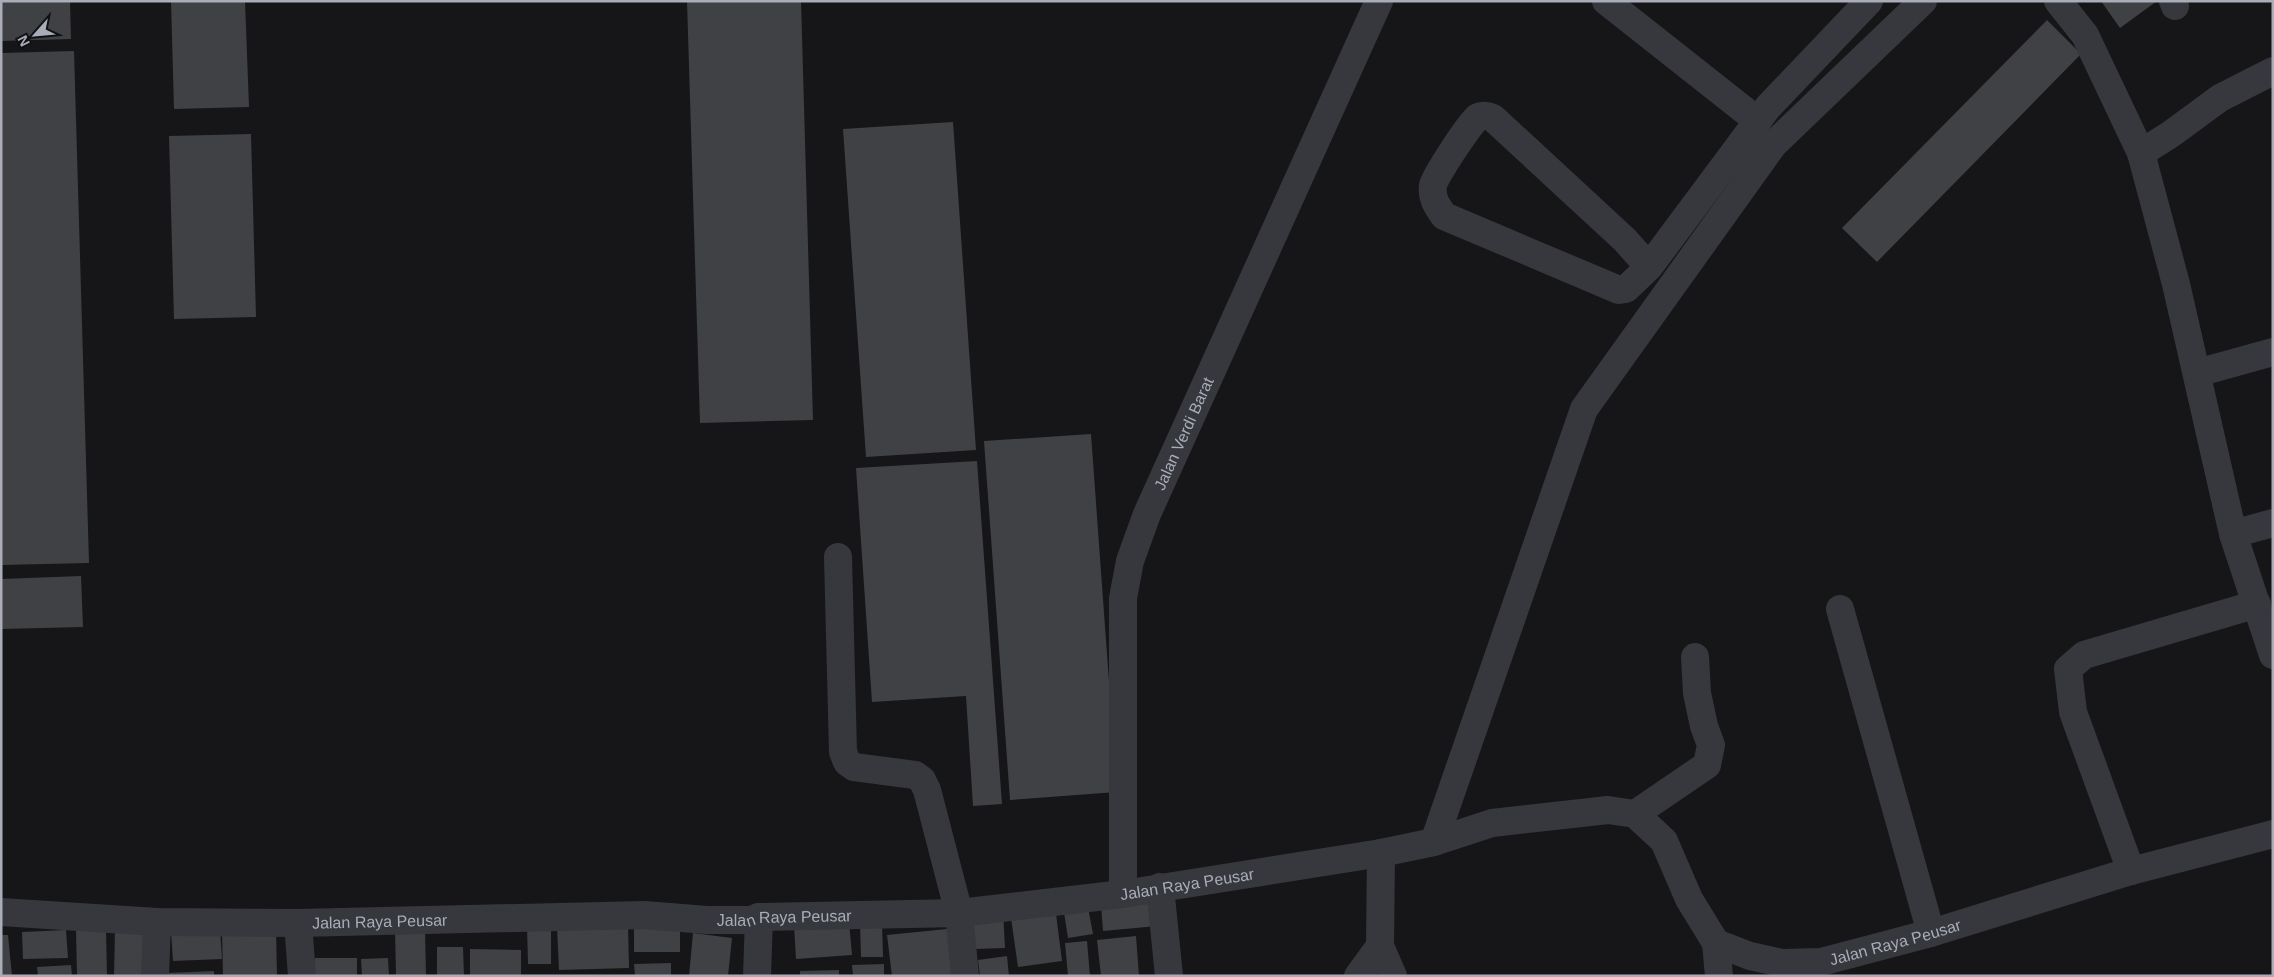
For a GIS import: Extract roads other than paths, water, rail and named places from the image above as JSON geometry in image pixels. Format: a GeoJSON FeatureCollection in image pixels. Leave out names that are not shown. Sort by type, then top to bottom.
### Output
{"type":"FeatureCollection","features":[{"type":"Feature","properties":{"kind":"street","name":"Jalan Verdi Barat"},"geometry":{"type":"LineString","coordinates":[[1123,894],[1123,598],[1130,561],[1147,514],[1378,1]]}},
{"type":"Feature","properties":{"kind":"street"},"geometry":{"type":"LineString","coordinates":[[1606,1],[1758,121]]}},
{"type":"Feature","properties":{"kind":"street"},"geometry":{"type":"LineString","coordinates":[[1649,267],[1625,240],[1493,118],[1485,116],[1477,118],[1463,135],[1433,183],[1433,201],[1444,216],[1619,290],[1626,289],[1649,267],[1768,107],[1869,1]]}},
{"type":"Feature","properties":{"kind":"street"},"geometry":{"type":"LineString","coordinates":[[1434,842],[1584,410],[1773,145],[1923,1]]}},
{"type":"Feature","properties":{"kind":"street"},"geometry":{"type":"LineString","coordinates":[[2058,1],[2085,35],[2140,153],[2176,284],[2233,534],[2273,655]]}},
{"type":"Feature","properties":{"kind":"street"},"geometry":{"type":"LineString","coordinates":[[2140,153],[2171,134],[2220,98],[2273,71]]}},
{"type":"Feature","properties":{"kind":"street"},"geometry":{"type":"LineString","coordinates":[[2197,373],[2273,352]]}},
{"type":"Feature","properties":{"kind":"street"},"geometry":{"type":"LineString","coordinates":[[2233,534],[2273,523]]}},
{"type":"Feature","properties":{"kind":"street"},"geometry":{"type":"LineString","coordinates":[[838,557],[843,752],[847,762],[854,767],[915,775],[922,780],[927,790],[959,913],[965,976]]}},
{"type":"Feature","properties":{"kind":"street"},"geometry":{"type":"LineString","coordinates":[[2132,871],[2073,712],[2068,669],[2084,654],[2257,604]]}},
{"type":"Feature","properties":{"kind":"street"},"geometry":{"type":"LineString","coordinates":[[1840,609],[1930,933]]}},
{"type":"Feature","properties":{"kind":"street"},"geometry":{"type":"LineString","coordinates":[[1694,657],[1697,693],[1704,726],[1711,746],[1707,764],[1635,814],[1664,841],[1689,899],[1716,943],[1719,976]]}},
{"type":"Feature","properties":{"kind":"street","name":"Jalan Raya Peusar"},"geometry":{"type":"LineString","coordinates":[[1,912],[156,922],[298,922],[644,915],[707,920],[750,920],[759,917],[959,913],[1123,894],[1381,853],[1434,842],[1492,823],[1608,810],[1635,814]]}},
{"type":"Feature","properties":{"kind":"street","name":"Jalan Raya Peusar"},"geometry":{"type":"LineString","coordinates":[[1716,943],[1750,956],[1782,963],[1821,962],[1930,933],[2132,871],[2273,834]]}},
{"type":"Feature","properties":{"kind":"street"},"geometry":{"type":"LineString","coordinates":[[1381,853],[1380,946],[1393,976]]}},
{"type":"Feature","properties":{"kind":"street"},"geometry":{"type":"LineString","coordinates":[[1160,887],[1169,976]]}},
{"type":"Feature","properties":{"kind":"street"},"geometry":{"type":"LineString","coordinates":[[757,976],[759,917]]}},
{"type":"Feature","properties":{"kind":"street"},"geometry":{"type":"LineString","coordinates":[[155,976],[156,922]]}},
{"type":"Feature","properties":{"kind":"street"},"geometry":{"type":"LineString","coordinates":[[298,922],[302,976]]}},
{"type":"Feature","properties":{"kind":"street"},"geometry":{"type":"LineString","coordinates":[[1358,976],[1380,946]]}}]}
